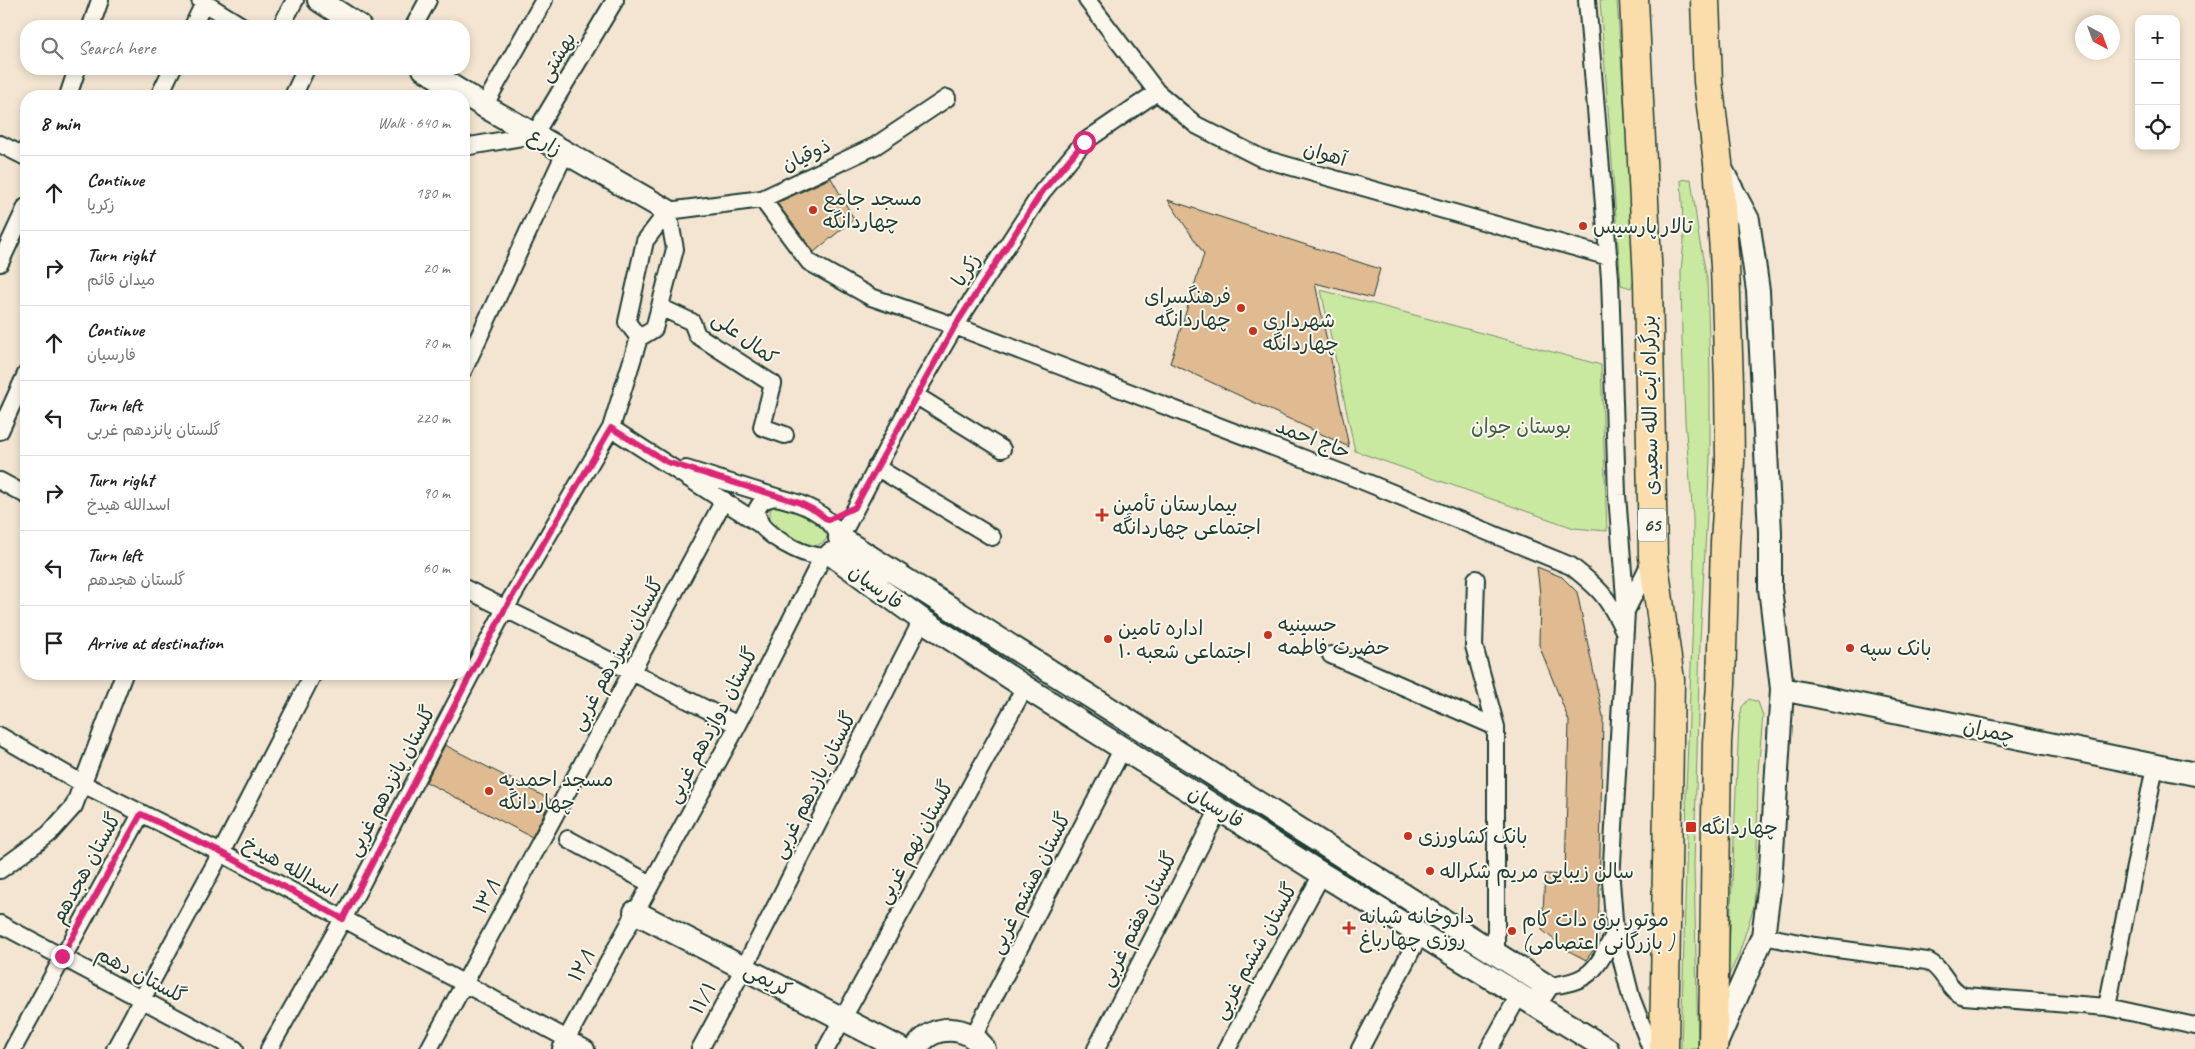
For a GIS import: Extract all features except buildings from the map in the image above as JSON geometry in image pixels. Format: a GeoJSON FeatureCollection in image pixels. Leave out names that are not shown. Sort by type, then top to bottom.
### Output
{"type":"FeatureCollection","features":[{"type":"Feature","properties":{"kind":"highway","name":"بزرگراه آیت الله سعیدی"},"geometry":{"type":"LineString","coordinates":[[1634,0],[1648,281],[1653,557],[1670,680],[1664,1049]]}},
{"type":"Feature","properties":{"kind":"highway"},"geometry":{"type":"LineString","coordinates":[[1705,0],[1708,82],[1718,163],[1725,275],[1730,461],[1717,742],[1713,1049]]}},
{"type":"Feature","properties":{"kind":"street"},"geometry":{"type":"LineString","coordinates":[[93,20],[100,0]]}},
{"type":"Feature","properties":{"kind":"street"},"geometry":{"type":"LineString","coordinates":[[283,20],[295,0]]}},
{"type":"Feature","properties":{"kind":"street"},"geometry":{"type":"LineString","coordinates":[[319,0],[350,20]]}},
{"type":"Feature","properties":{"kind":"street"},"geometry":{"type":"LineString","coordinates":[[417,20],[428,0]]}},
{"type":"Feature","properties":{"kind":"street"},"geometry":{"type":"LineString","coordinates":[[484,106],[544,0]]}},
{"type":"Feature","properties":{"kind":"street","name":"بهشتی"},"geometry":{"type":"LineString","coordinates":[[534,136],[615,0]]}},
{"type":"Feature","properties":{"kind":"street","name":"آهوان"},"geometry":{"type":"LineString","coordinates":[[1087,0],[1157,92],[1196,126],[1261,158],[1608,257]]}},
{"type":"Feature","properties":{"kind":"street"},"geometry":{"type":"LineString","coordinates":[[1587,0],[1608,257],[1617,495],[1626,611],[1611,882],[1615,933],[1631,997],[1651,1049]]}},
{"type":"Feature","properties":{"kind":"street"},"geometry":{"type":"LineString","coordinates":[[195,20],[202,2],[232,20]]}},
{"type":"Feature","properties":{"kind":"street"},"geometry":{"type":"LineString","coordinates":[[70,90],[75,75]]}},
{"type":"Feature","properties":{"kind":"street"},"geometry":{"type":"LineString","coordinates":[[161,90],[169,75]]}},
{"type":"Feature","properties":{"kind":"street"},"geometry":{"type":"LineString","coordinates":[[296,90],[302,75]]}},
{"type":"Feature","properties":{"kind":"street","name":"زارع"},"geometry":{"type":"LineString","coordinates":[[434,75],[458,90]]}},
{"type":"Feature","properties":{"kind":"street","name":"زکریا"},"geometry":{"type":"LineString","coordinates":[[831,542],[855,507],[915,395],[955,326],[1042,192],[1084,142],[1157,92]]}},
{"type":"Feature","properties":{"kind":"street","name":"زارع"},"geometry":{"type":"LineString","coordinates":[[470,97],[534,136],[668,211]]}},
{"type":"Feature","properties":{"kind":"street","name":"ذوقیان"},"geometry":{"type":"LineString","coordinates":[[668,211],[762,199],[875,146],[947,98]]}},
{"type":"Feature","properties":{"kind":"street"},"geometry":{"type":"LineString","coordinates":[[470,146],[534,136]]}},
{"type":"Feature","properties":{"kind":"street"},"geometry":{"type":"LineString","coordinates":[[0,144],[20,153]]}},
{"type":"Feature","properties":{"kind":"street"},"geometry":{"type":"LineString","coordinates":[[470,356],[565,153]]}},
{"type":"Feature","properties":{"kind":"street"},"geometry":{"type":"LineString","coordinates":[[1713,1049],[1763,936],[1771,874],[1782,689],[1770,588],[1770,532],[1758,291],[1748,220],[1718,163]]}},
{"type":"Feature","properties":{"kind":"street","name":"حاج احمد"},"geometry":{"type":"LineString","coordinates":[[762,199],[809,262],[871,297],[955,326],[1363,481],[1571,566],[1594,584],[1610,602],[1625,634]]}},
{"type":"Feature","properties":{"kind":"street"},"geometry":{"type":"LineString","coordinates":[[667,462],[800,503],[816,511],[831,542],[806,554],[792,548],[667,462],[611,428],[639,338],[654,329],[660,307],[675,249],[668,211]]}},
{"type":"Feature","properties":{"kind":"street"},"geometry":{"type":"LineString","coordinates":[[639,338],[627,322],[646,241],[668,211]]}},
{"type":"Feature","properties":{"kind":"street"},"geometry":{"type":"LineString","coordinates":[[0,263],[20,220]]}},
{"type":"Feature","properties":{"kind":"street","name":"کمال علی"},"geometry":{"type":"LineString","coordinates":[[660,307],[692,322],[697,335],[773,384],[762,427],[785,435]]}},
{"type":"Feature","properties":{"kind":"street"},"geometry":{"type":"LineString","coordinates":[[0,432],[20,387]]}},
{"type":"Feature","properties":{"kind":"street"},"geometry":{"type":"LineString","coordinates":[[915,395],[1002,450]]}},
{"type":"Feature","properties":{"kind":"street","name":"گلستان پانزدهم غربی"},"geometry":{"type":"LineString","coordinates":[[470,676],[505,609],[611,428]]}},
{"type":"Feature","properties":{"kind":"street"},"geometry":{"type":"LineString","coordinates":[[876,467],[992,537]]}},
{"type":"Feature","properties":{"kind":"street"},"geometry":{"type":"LineString","coordinates":[[0,481],[20,492]]}},
{"type":"Feature","properties":{"kind":"street"},"geometry":{"type":"LineString","coordinates":[[761,525],[756,512],[759,504],[776,497]]}},
{"type":"Feature","properties":{"kind":"street","name":"گلستان سیزدهم غربی"},"geometry":{"type":"LineString","coordinates":[[546,827],[724,500]]}},
{"type":"Feature","properties":{"kind":"street","name":"فارسیان"},"geometry":{"type":"LineString","coordinates":[[831,542],[922,620],[1322,874],[1420,934],[1533,995],[1607,1049]]}},
{"type":"Feature","properties":{"kind":"street","name":"فارسیان"},"geometry":{"type":"LineString","coordinates":[[831,542],[1496,954],[1533,995]]}},
{"type":"Feature","properties":{"kind":"street","name":"گلستان دوازدهم غربی"},"geometry":{"type":"LineString","coordinates":[[636,912],[738,725],[831,542]]}},
{"type":"Feature","properties":{"kind":"street"},"geometry":{"type":"LineString","coordinates":[[1626,611],[1653,557]]}},
{"type":"Feature","properties":{"kind":"street"},"geometry":{"type":"LineString","coordinates":[[1476,579],[1474,646],[1496,727],[1496,954]]}},
{"type":"Feature","properties":{"kind":"street"},"geometry":{"type":"LineString","coordinates":[[470,591],[738,725]]}},
{"type":"Feature","properties":{"kind":"street","name":"گلستان یازدهم غربی"},"geometry":{"type":"LineString","coordinates":[[744,968],[922,620]]}},
{"type":"Feature","properties":{"kind":"street"},"geometry":{"type":"LineString","coordinates":[[1331,655],[1496,727]]}},
{"type":"Feature","properties":{"kind":"street"},"geometry":{"type":"LineString","coordinates":[[0,870],[49,834],[74,806],[122,680]]}},
{"type":"Feature","properties":{"kind":"street"},"geometry":{"type":"LineString","coordinates":[[115,1049],[222,853],[310,680]]}},
{"type":"Feature","properties":{"kind":"street","name":"گلستان پانزدهم غربی"},"geometry":{"type":"LineString","coordinates":[[269,1049],[343,919],[468,680]]}},
{"type":"Feature","properties":{"kind":"street","name":"گلستان نهم غربی"},"geometry":{"type":"LineString","coordinates":[[826,1049],[1025,687]]}},
{"type":"Feature","properties":{"kind":"street","name":"چمران"},"geometry":{"type":"LineString","coordinates":[[1782,689],[2195,774]]}},
{"type":"Feature","properties":{"kind":"street","name":"اسدالله هیدخ"},"geometry":{"type":"LineString","coordinates":[[0,736],[83,784],[222,853],[464,984],[563,1044],[586,1049]]}},
{"type":"Feature","properties":{"kind":"street","name":"گلستان هشتم غربی"},"geometry":{"type":"LineString","coordinates":[[979,1043],[1123,748]]}},
{"type":"Feature","properties":{"kind":"street"},"geometry":{"type":"LineString","coordinates":[[2108,1007],[2155,766]]}},
{"type":"Feature","properties":{"kind":"street","name":"گلستان هفتم غربی"},"geometry":{"type":"LineString","coordinates":[[1096,1049],[1219,809]]}},
{"type":"Feature","properties":{"kind":"street","name":"گلستان هجدهم"},"geometry":{"type":"LineString","coordinates":[[13,1049],[141,814]]}},
{"type":"Feature","properties":{"kind":"street","name":"۱۳/۱"},"geometry":{"type":"LineString","coordinates":[[428,1049],[546,827]]}},
{"type":"Feature","properties":{"kind":"street"},"geometry":{"type":"LineString","coordinates":[[568,839],[651,884]]}},
{"type":"Feature","properties":{"kind":"street","name":"گلستان ششم غربی"},"geometry":{"type":"LineString","coordinates":[[1227,1049],[1322,874]]}},
{"type":"Feature","properties":{"kind":"street","name":"کریمی"},"geometry":{"type":"LineString","coordinates":[[636,912],[901,1049]]}},
{"type":"Feature","properties":{"kind":"street","name":"۱۲/۱"},"geometry":{"type":"LineString","coordinates":[[563,1044],[636,912]]}},
{"type":"Feature","properties":{"kind":"street","name":"گلستان دهم"},"geometry":{"type":"LineString","coordinates":[[0,924],[235,1049]]}},
{"type":"Feature","properties":{"kind":"street"},"geometry":{"type":"LineString","coordinates":[[1488,1049],[1533,995],[1588,975],[1599,964],[1615,933]]}},
{"type":"Feature","properties":{"kind":"street"},"geometry":{"type":"LineString","coordinates":[[1360,1049],[1420,934]]}},
{"type":"Feature","properties":{"kind":"street"},"geometry":{"type":"LineString","coordinates":[[1763,936],[1814,946],[1927,961],[1934,964],[1951,988],[1964,996],[2108,1007],[2195,1026]]}},
{"type":"Feature","properties":{"kind":"street","name":"۱۱/ ۱"},"geometry":{"type":"LineString","coordinates":[[700,1049],[744,968]]}},
{"type":"Feature","properties":{"kind":"street"},"geometry":{"type":"LineString","coordinates":[[916,1049],[927,1036],[938,1031],[950,1029],[962,1031],[979,1043]]}},
{"type":"Feature","properties":{"kind":"green space"},"geometry":{"type":"Polygon","coordinates":[[[1600,0],[1617,0],[1636,276],[1631,288],[1621,285],[1600,0]]]}},
{"type":"Feature","properties":{"kind":"green space"},"geometry":{"type":"Polygon","coordinates":[[[1691,179],[1699,238],[1707,278],[1710,459],[1700,641],[1694,864],[1698,1049],[1681,1049],[1687,834],[1686,792],[1694,591],[1693,516],[1685,421],[1682,339],[1681,271],[1684,242],[1681,180],[1691,179]]]}},
{"type":"Feature","properties":{"kind":"green space","name":"بوستان جوان"},"geometry":{"type":"Polygon","coordinates":[[[1321,290],[1601,365],[1607,531],[1574,528],[1355,451],[1321,290]]]}},
{"type":"Feature","properties":{"kind":"green space"},"geometry":{"type":"Polygon","coordinates":[[[777,505],[798,512],[817,523],[828,534],[826,540],[816,546],[810,545],[785,532],[770,520],[770,509],[777,505]]]}},
{"type":"Feature","properties":{"kind":"green space"},"geometry":{"type":"Polygon","coordinates":[[[1749,699],[1758,702],[1763,716],[1758,771],[1754,906],[1739,954],[1728,977],[1739,722],[1742,707],[1749,699]]]}},
{"type":"Feature","properties":{"kind":"place","name":"مسجد جامع چهاردانگه"},"geometry":{"type":"Point","coordinates":[813,210]}},
{"type":"Feature","properties":{"kind":"place","name":"تالار پارسیس"},"geometry":{"type":"Point","coordinates":[1583,226]}},
{"type":"Feature","properties":{"kind":"place","name":"فرهنگسرای چهاردانگه"},"geometry":{"type":"Point","coordinates":[1241,308]}},
{"type":"Feature","properties":{"kind":"place","name":"شهرداری چهاردانگه"},"geometry":{"type":"Point","coordinates":[1253,331]}},
{"type":"Feature","properties":{"kind":"place","name":"بیمارستان تأمین اجتماعی چهاردانگه"},"geometry":{"type":"Point","coordinates":[1102,515]}},
{"type":"Feature","properties":{"kind":"place","name":"حسینیه حضرت فاطمه"},"geometry":{"type":"Point","coordinates":[1268,635]}},
{"type":"Feature","properties":{"kind":"place","name":"اداره تامین اجتماعی شعبه ۱۰"},"geometry":{"type":"Point","coordinates":[1108,639]}},
{"type":"Feature","properties":{"kind":"place","name":"بانک سپه"},"geometry":{"type":"Point","coordinates":[1850,648]}},
{"type":"Feature","properties":{"kind":"place","name":"مسجد احمدیه چهاردانگه"},"geometry":{"type":"Point","coordinates":[489,791]}},
{"type":"Feature","properties":{"kind":"place","name":"چهاردانگه"},"geometry":{"type":"Point","coordinates":[1691,827]}},
{"type":"Feature","properties":{"kind":"place","name":"بانک کشاورزی"},"geometry":{"type":"Point","coordinates":[1408,836]}},
{"type":"Feature","properties":{"kind":"place","name":"سالن زیبایی مریم شکراله"},"geometry":{"type":"Point","coordinates":[1430,871]}},
{"type":"Feature","properties":{"kind":"place","name":"داروخانه شبانه روزی چهارباغ"},"geometry":{"type":"Point","coordinates":[1349,928]}},
{"type":"Feature","properties":{"kind":"place","name":"موتور برق دات کام (بازرگانی اعتصامی )"},"geometry":{"type":"Point","coordinates":[1512,931]}},
{"type":"Feature","properties":{"kind":"route"},"geometry":{"type":"LineString","coordinates":[[62,956],[141,814],[222,853],[343,919],[505,609],[611,428],[667,462],[800,503],[828,520],[855,507],[915,395],[955,326],[1042,192],[1084,142]]}}]}
